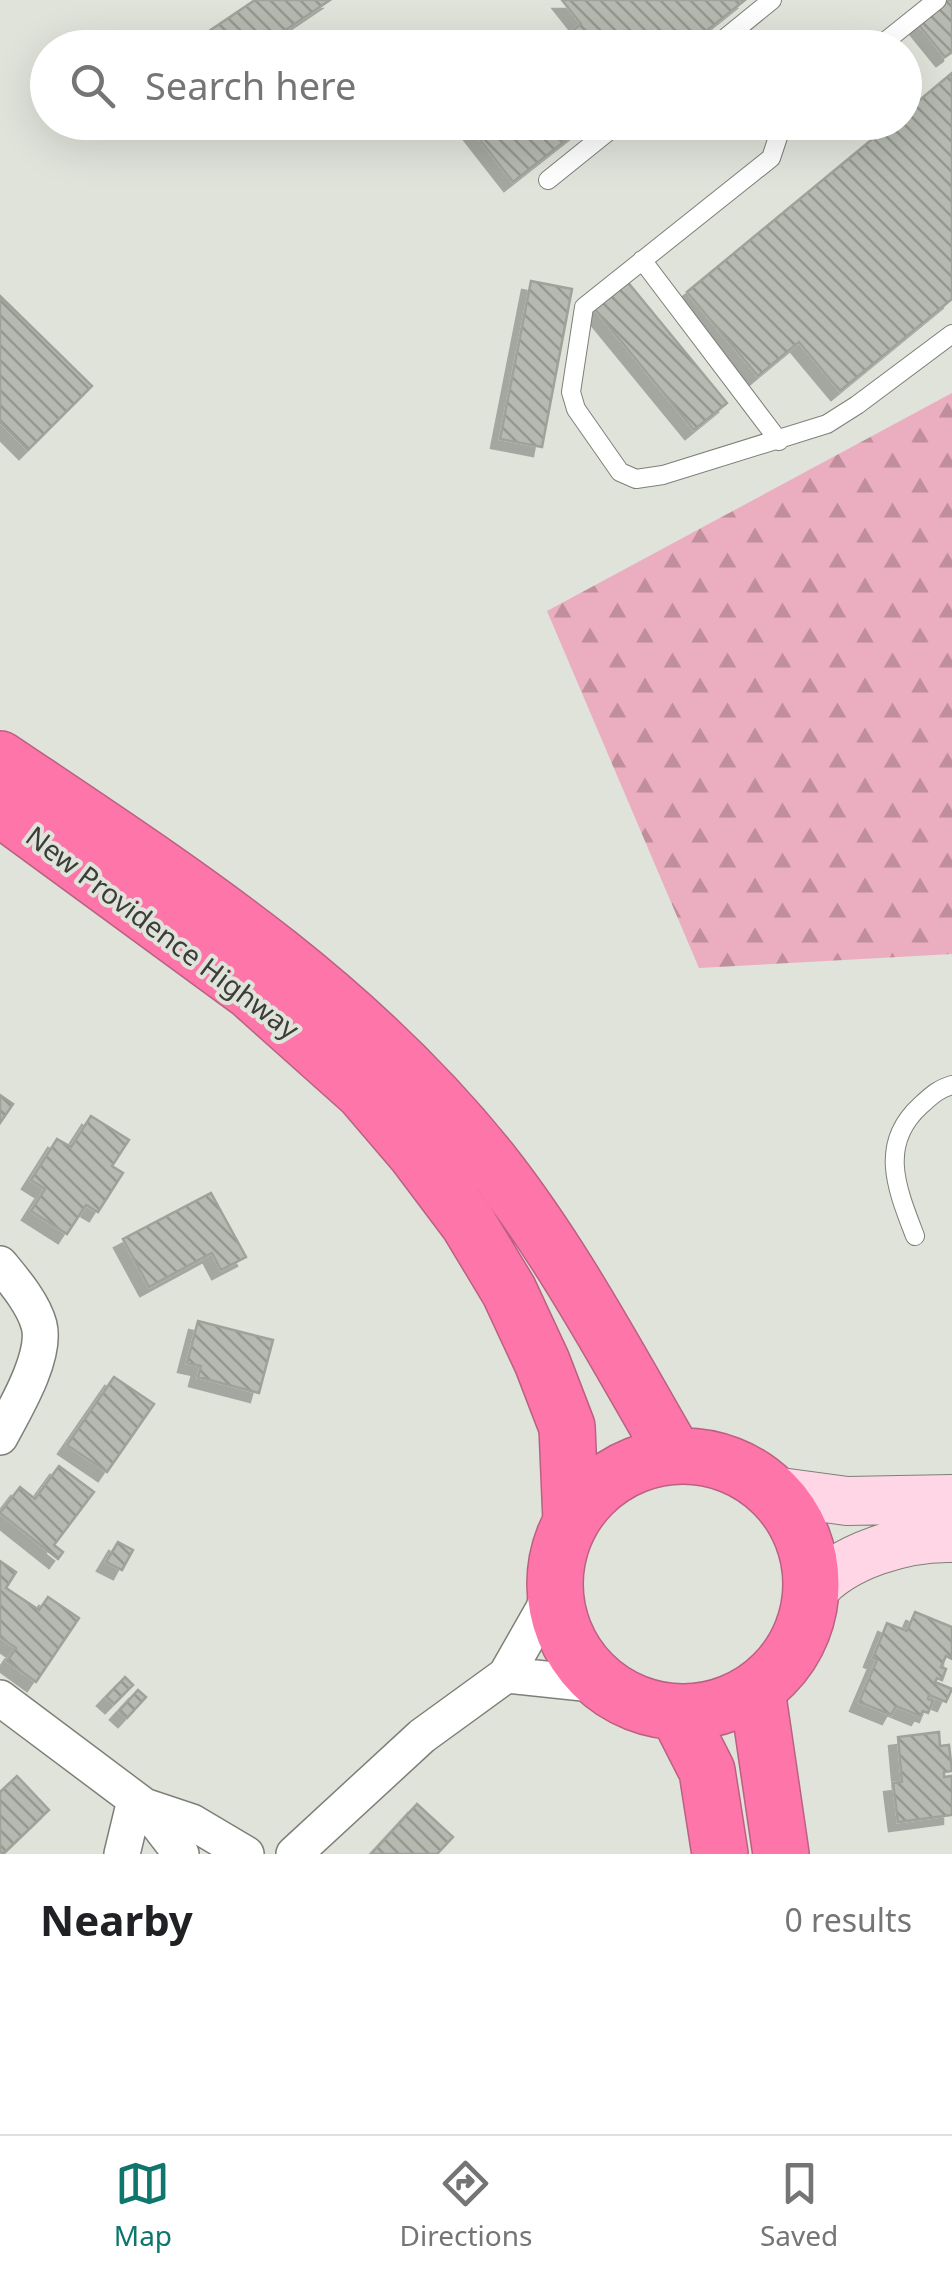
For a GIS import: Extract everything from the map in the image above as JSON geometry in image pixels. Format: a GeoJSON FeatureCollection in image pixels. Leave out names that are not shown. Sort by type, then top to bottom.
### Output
{"type":"FeatureCollection","features":[{"type":"Feature","properties":{"kind":"highway","name":"New Providence Highway"},"geometry":{"type":"LineString","coordinates":[[0,759],[242,924],[357,1018],[412,1073],[489,1161],[544,1235],[675,1456]]}},
{"type":"Feature","properties":{"kind":"highway","name":"New Providence Highway"},"geometry":{"type":"LineString","coordinates":[[0,808],[250,991],[363,1092],[416,1154],[476,1236],[509,1291],[542,1362],[567,1427],[572,1520]]}},
{"type":"Feature","properties":{"kind":"highway"},"geometry":{"type":"LineString","coordinates":[[675,1456],[732,1465],[773,1492],[788,1508],[804,1537],[812,1592],[798,1644],[787,1661],[757,1690],[716,1708],[677,1712],[653,1709],[618,1695],[590,1673],[571,1647],[558,1616],[554,1581],[559,1550],[572,1520],[591,1495],[620,1472],[643,1462],[675,1456]]}},
{"type":"Feature","properties":{"kind":"highway"},"geometry":{"type":"LineString","coordinates":[[757,1690],[781,1854]]}},
{"type":"Feature","properties":{"kind":"highway"},"geometry":{"type":"LineString","coordinates":[[677,1712],[707,1771],[720,1854]]}},
{"type":"Feature","properties":{"kind":"main road"},"geometry":{"type":"LineString","coordinates":[[773,1492],[847,1501],[952,1499]]}},
{"type":"Feature","properties":{"kind":"main road"},"geometry":{"type":"LineString","coordinates":[[812,1592],[830,1574],[861,1558],[898,1546],[952,1538]]}},
{"type":"Feature","properties":{"kind":"street"},"geometry":{"type":"LineString","coordinates":[[0,1264],[18,1286],[40,1326],[32,1378],[0,1437]]}},
{"type":"Feature","properties":{"kind":"street"},"geometry":{"type":"LineString","coordinates":[[294,1854],[422,1736],[506,1675],[543,1610],[554,1581]]}},
{"type":"Feature","properties":{"kind":"street"},"geometry":{"type":"LineString","coordinates":[[506,1675],[583,1684],[618,1695]]}},
{"type":"Feature","properties":{"kind":"street"},"geometry":{"type":"LineString","coordinates":[[0,1698],[139,1803],[181,1854]]}},
{"type":"Feature","properties":{"kind":"street"},"geometry":{"type":"LineString","coordinates":[[122,1854],[139,1803]]}},
{"type":"Feature","properties":{"kind":"street"},"geometry":{"type":"LineString","coordinates":[[139,1803],[192,1822],[246,1854]]}},
{"type":"Feature","properties":{"kind":"lane"},"geometry":{"type":"LineString","coordinates":[[735,30],[772,0]]}},
{"type":"Feature","properties":{"kind":"lane"},"geometry":{"type":"LineString","coordinates":[[900,30],[937,0]]}},
{"type":"Feature","properties":{"kind":"lane"},"geometry":{"type":"LineString","coordinates":[[548,180],[598,140]]}},
{"type":"Feature","properties":{"kind":"lane"},"geometry":{"type":"LineString","coordinates":[[777,140],[771,158],[584,307],[571,392],[576,409],[620,472],[636,479],[663,475],[826,424],[952,334]]}},
{"type":"Feature","properties":{"kind":"lane"},"geometry":{"type":"LineString","coordinates":[[642,260],[778,440]]}},
{"type":"Feature","properties":{"kind":"lane"},"geometry":{"type":"LineString","coordinates":[[915,1236],[898,1193],[894,1147],[908,1118],[938,1089],[952,1085]]}},
{"type":"Feature","properties":{"kind":"green space"},"geometry":{"type":"Polygon","coordinates":[[[952,393],[952,954],[699,968],[547,611],[952,393]]]}},
{"type":"Feature","properties":{"kind":"building"},"geometry":{"type":"Polygon","coordinates":[[[255,0],[330,0],[286,30],[211,30],[255,0]]]}},
{"type":"Feature","properties":{"kind":"building"},"geometry":{"type":"Polygon","coordinates":[[[562,0],[745,0],[708,30],[574,30],[581,24],[562,0]]]}},
{"type":"Feature","properties":{"kind":"building"},"geometry":{"type":"Polygon","coordinates":[[[952,0],[952,52],[945,57],[918,24],[952,0]]]}},
{"type":"Feature","properties":{"kind":"building"},"geometry":{"type":"Polygon","coordinates":[[[952,73],[952,299],[840,391],[799,342],[758,376],[687,292],[871,140],[922,140],[922,98],[952,73]]]}},
{"type":"Feature","properties":{"kind":"building"},"geometry":{"type":"Polygon","coordinates":[[[480,140],[566,140],[513,182],[480,140]]]}},
{"type":"Feature","properties":{"kind":"building"},"geometry":{"type":"Polygon","coordinates":[[[626,280],[727,403],[694,430],[593,307],[626,280]]]}},
{"type":"Feature","properties":{"kind":"building"},"geometry":{"type":"Polygon","coordinates":[[[531,281],[572,289],[542,447],[500,439],[531,281]]]}},
{"type":"Feature","properties":{"kind":"building"},"geometry":{"type":"Polygon","coordinates":[[[0,296],[92,386],[28,450],[0,422],[0,296]]]}},
{"type":"Feature","properties":{"kind":"building"},"geometry":{"type":"Polygon","coordinates":[[[0,1095],[13,1104],[0,1123],[0,1095]]]}},
{"type":"Feature","properties":{"kind":"building"},"geometry":{"type":"Polygon","coordinates":[[[91,1116],[129,1140],[112,1166],[123,1173],[98,1212],[86,1205],[67,1234],[31,1211],[45,1189],[31,1180],[57,1139],[71,1147],[91,1116]]]}},
{"type":"Feature","properties":{"kind":"building"},"geometry":{"type":"Polygon","coordinates":[[[211,1193],[246,1257],[221,1270],[212,1253],[149,1287],[123,1239],[211,1193]]]}},
{"type":"Feature","properties":{"kind":"building"},"geometry":{"type":"Polygon","coordinates":[[[198,1321],[273,1340],[259,1393],[198,1377],[201,1366],[187,1363],[198,1321]]]}},
{"type":"Feature","properties":{"kind":"building"},"geometry":{"type":"Polygon","coordinates":[[[114,1377],[154,1404],[107,1472],[67,1445],[114,1377]]]}},
{"type":"Feature","properties":{"kind":"building"},"geometry":{"type":"Polygon","coordinates":[[[59,1466],[94,1492],[54,1545],[63,1552],[58,1559],[0,1513],[20,1487],[35,1499],[59,1466]]]}},
{"type":"Feature","properties":{"kind":"building"},"geometry":{"type":"Polygon","coordinates":[[[118,1542],[133,1550],[122,1570],[106,1562],[118,1542]]]}},
{"type":"Feature","properties":{"kind":"building"},"geometry":{"type":"Polygon","coordinates":[[[0,1561],[16,1572],[6,1588],[39,1610],[48,1597],[79,1618],[36,1682],[7,1661],[16,1648],[0,1637],[0,1561]]]}},
{"type":"Feature","properties":{"kind":"building"},"geometry":{"type":"Polygon","coordinates":[[[915,1612],[952,1627],[952,1659],[946,1656],[941,1667],[946,1669],[942,1680],[937,1678],[935,1682],[952,1689],[946,1702],[929,1695],[928,1699],[933,1701],[928,1713],[923,1711],[920,1716],[896,1706],[891,1715],[859,1702],[887,1623],[907,1631],[915,1612]]]}},
{"type":"Feature","properties":{"kind":"building"},"geometry":{"type":"Polygon","coordinates":[[[125,1677],[133,1685],[114,1704],[106,1697],[125,1677]]]}},
{"type":"Feature","properties":{"kind":"building"},"geometry":{"type":"Polygon","coordinates":[[[138,1690],[146,1697],[127,1718],[119,1711],[138,1690]]]}},
{"type":"Feature","properties":{"kind":"building"},"geometry":{"type":"Polygon","coordinates":[[[939,1732],[940,1746],[949,1745],[952,1771],[944,1772],[944,1777],[952,1776],[952,1815],[898,1822],[893,1783],[902,1782],[898,1737],[939,1732]]]}},
{"type":"Feature","properties":{"kind":"building"},"geometry":{"type":"Polygon","coordinates":[[[17,1776],[49,1810],[3,1854],[0,1792],[17,1776]]]}},
{"type":"Feature","properties":{"kind":"building"},"geometry":{"type":"Polygon","coordinates":[[[417,1804],[453,1837],[437,1854],[371,1854],[417,1804]]]}}]}
